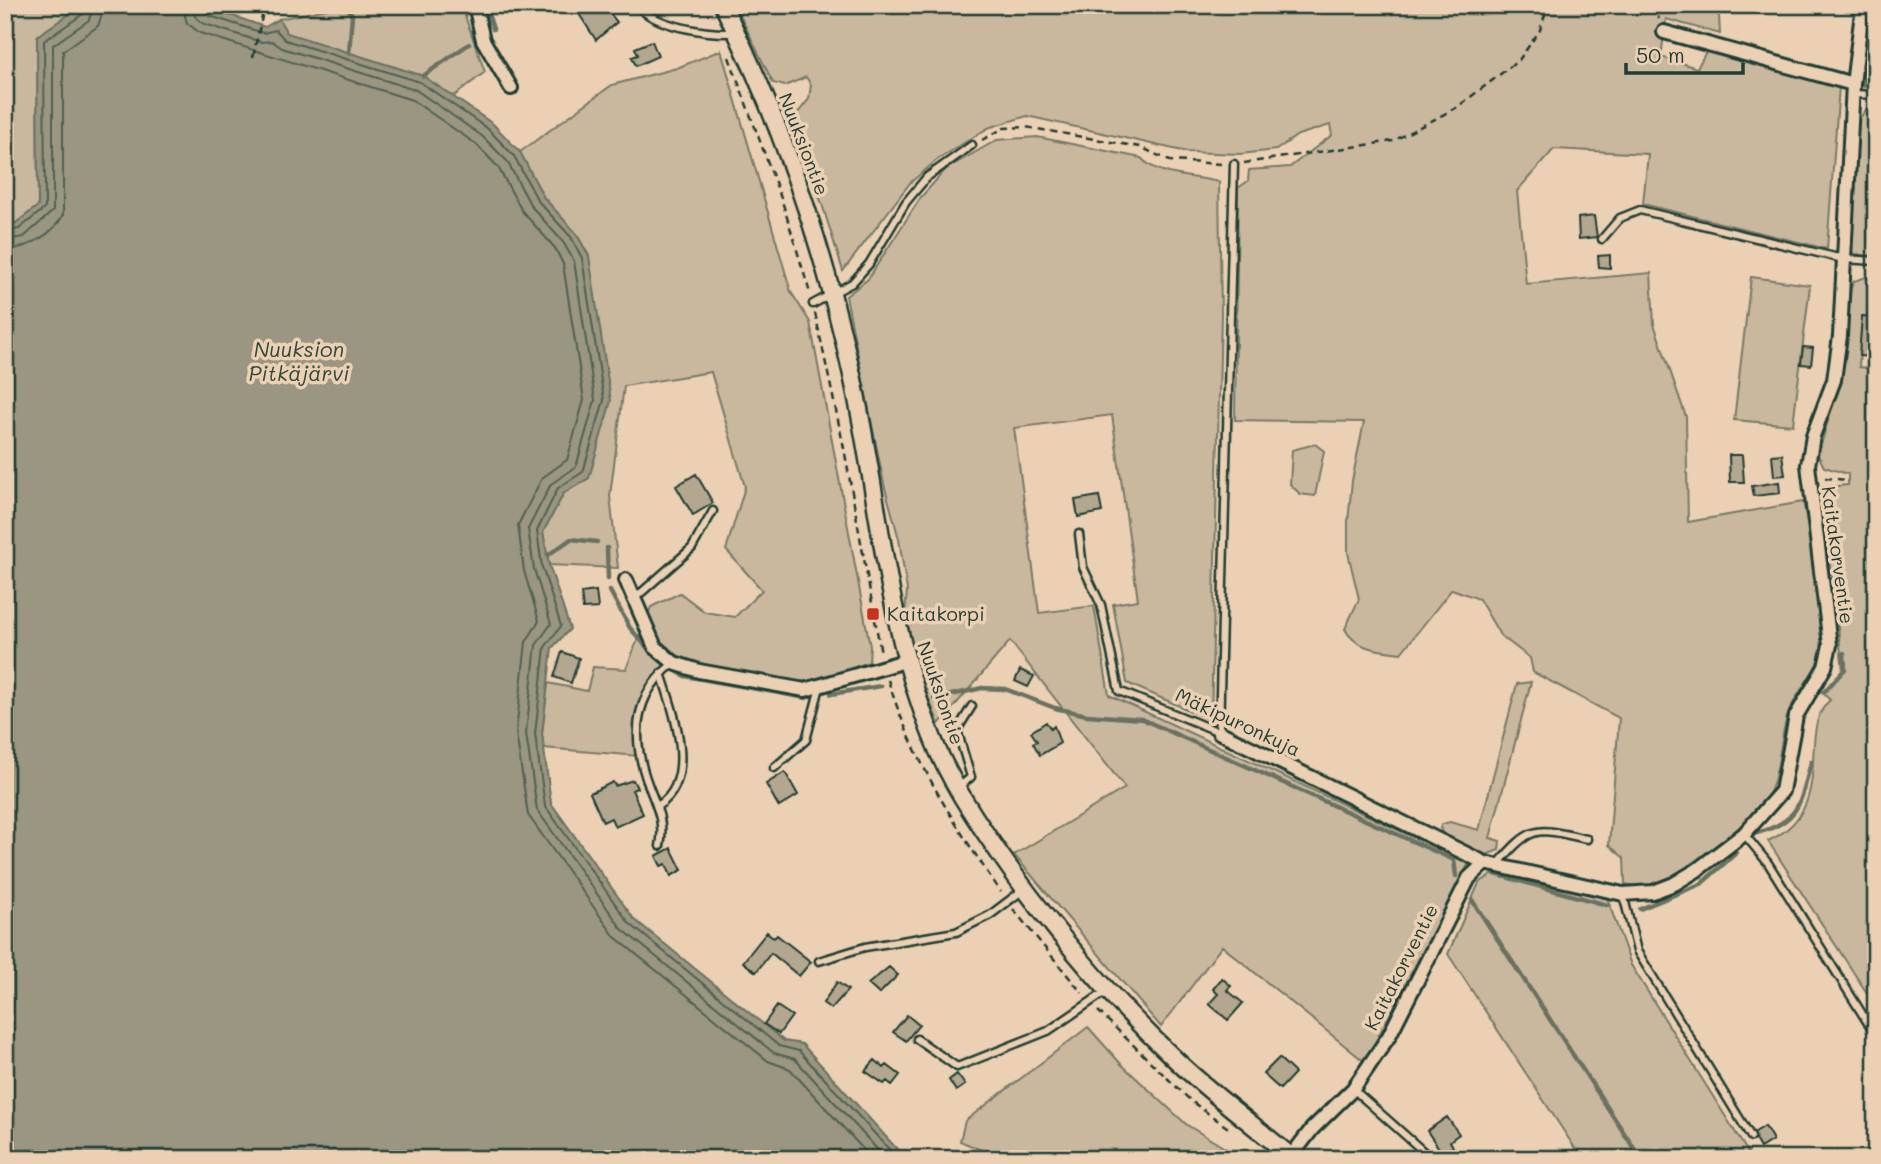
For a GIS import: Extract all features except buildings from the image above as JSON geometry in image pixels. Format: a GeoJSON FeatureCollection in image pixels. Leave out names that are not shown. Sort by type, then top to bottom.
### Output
{"type":"FeatureCollection","features":[{"type":"Feature","properties":{"kind":"street"},"geometry":{"type":"LineString","coordinates":[[475,5],[483,40],[511,88]]}},
{"type":"Feature","properties":{"kind":"street","name":"Nuuksiontie"},"geometry":{"type":"LineString","coordinates":[[723,5],[737,33],[802,194],[832,294],[852,377],[905,661],[939,753],[957,789],[1025,889],[1107,990],[1179,1063],[1292,1158]]}},
{"type":"Feature","properties":{"kind":"street","name":"Kaitakorventie"},"geometry":{"type":"LineString","coordinates":[[1292,1158],[1312,1129],[1353,1089],[1389,1036],[1469,878],[1492,863],[1623,894],[1653,892],[1674,884],[1744,834],[1782,791],[1796,716],[1825,667],[1830,645],[1807,477],[1813,436],[1834,380],[1853,89],[1863,5]]}},
{"type":"Feature","properties":{"kind":"street"},"geometry":{"type":"LineString","coordinates":[[1664,32],[1853,89]]}},
{"type":"Feature","properties":{"kind":"street"},"geometry":{"type":"LineString","coordinates":[[626,580],[632,600],[655,647],[674,663],[783,688],[805,690],[905,661]]}},
{"type":"Feature","properties":{"kind":"street","name":"Mäkipuronkuja"},"geometry":{"type":"LineString","coordinates":[[1219,732],[1492,863]]}},
{"type":"Feature","properties":{"kind":"lane"},"geometry":{"type":"LineString","coordinates":[[638,5],[644,13],[680,26],[720,34],[737,33]]}},
{"type":"Feature","properties":{"kind":"lane"},"geometry":{"type":"LineString","coordinates":[[1853,89],[1876,95]]}},
{"type":"Feature","properties":{"kind":"lane"},"geometry":{"type":"LineString","coordinates":[[813,304],[852,283],[869,264],[906,202],[927,177],[972,145]]}},
{"type":"Feature","properties":{"kind":"lane"},"geometry":{"type":"LineString","coordinates":[[1219,732],[1234,163]]}},
{"type":"Feature","properties":{"kind":"lane"},"geometry":{"type":"LineString","coordinates":[[1602,239],[1620,218],[1640,209],[1843,259],[1875,262]]}},
{"type":"Feature","properties":{"kind":"lane"},"geometry":{"type":"LineString","coordinates":[[632,600],[692,548],[713,511]]}},
{"type":"Feature","properties":{"kind":"lane","name":"Mäkipuronkuja"},"geometry":{"type":"LineString","coordinates":[[1079,534],[1083,567],[1101,606],[1119,691],[1219,732]]}},
{"type":"Feature","properties":{"kind":"lane"},"geometry":{"type":"LineString","coordinates":[[660,846],[662,835],[659,805],[639,756],[637,721],[646,691],[661,673],[674,663]]}},
{"type":"Feature","properties":{"kind":"lane"},"geometry":{"type":"LineString","coordinates":[[659,805],[675,792],[679,773],[676,724],[661,673]]}},
{"type":"Feature","properties":{"kind":"lane"},"geometry":{"type":"LineString","coordinates":[[774,768],[806,740],[820,687]]}},
{"type":"Feature","properties":{"kind":"lane"},"geometry":{"type":"LineString","coordinates":[[957,789],[971,777],[957,730],[972,706]]}},
{"type":"Feature","properties":{"kind":"lane"},"geometry":{"type":"LineString","coordinates":[[1492,863],[1522,836],[1542,829],[1587,839]]}},
{"type":"Feature","properties":{"kind":"lane"},"geometry":{"type":"LineString","coordinates":[[1744,834],[1768,863],[1876,1036]]}},
{"type":"Feature","properties":{"kind":"lane"},"geometry":{"type":"LineString","coordinates":[[819,961],[865,947],[956,932],[990,915],[1025,889]]}},
{"type":"Feature","properties":{"kind":"lane"},"geometry":{"type":"LineString","coordinates":[[1623,894],[1637,951],[1751,1137]]}},
{"type":"Feature","properties":{"kind":"lane"},"geometry":{"type":"LineString","coordinates":[[917,1039],[957,1067],[1048,1031],[1107,990]]}},
{"type":"Feature","properties":{"kind":"lane"},"geometry":{"type":"LineString","coordinates":[[1353,1089],[1424,1152]]}},
{"type":"Feature","properties":{"kind":"path"},"geometry":{"type":"LineString","coordinates":[[972,145],[1004,128],[1026,127],[1140,147],[1170,161],[1234,163],[1286,159],[1393,141],[1456,108],[1519,60],[1540,30],[1548,5]]}},
{"type":"Feature","properties":{"kind":"path"},"geometry":{"type":"LineString","coordinates":[[253,57],[263,12]]}},
{"type":"Feature","properties":{"kind":"path"},"geometry":{"type":"LineString","coordinates":[[720,34],[782,201],[813,304],[842,435],[884,667],[907,731],[936,792],[1008,902],[1090,1003],[1191,1101],[1237,1133]]}},
{"type":"Feature","properties":{"kind":"path"},"geometry":{"type":"LineString","coordinates":[[1807,477],[1848,480]]}},
{"type":"Feature","properties":{"kind":"shaded area"},"geometry":{"type":"Polygon","coordinates":[[[5,5],[83,5],[37,36],[38,206],[16,223],[5,224],[5,5]]]}},
{"type":"Feature","properties":{"kind":"shaded area"},"geometry":{"type":"Polygon","coordinates":[[[346,5],[465,5],[465,16],[485,72],[453,97],[423,76],[286,33],[279,19],[346,5]]]}},
{"type":"Feature","properties":{"kind":"shaded area"},"geometry":{"type":"Polygon","coordinates":[[[735,5],[1705,5],[1719,16],[1720,34],[1666,19],[1661,57],[1697,68],[1706,52],[1839,86],[1827,249],[1643,204],[1648,154],[1554,149],[1517,191],[1526,284],[1651,273],[1654,324],[1686,417],[1688,522],[1803,502],[1821,588],[1824,638],[1819,659],[1788,714],[1774,783],[1763,803],[1719,845],[1669,879],[1652,885],[1625,884],[1624,858],[1609,845],[1619,718],[1533,672],[1530,658],[1500,635],[1479,599],[1452,589],[1401,653],[1362,645],[1345,629],[1359,599],[1348,553],[1348,522],[1352,481],[1364,422],[1235,420],[1238,188],[1248,181],[1249,170],[1290,167],[1332,135],[1330,125],[1298,135],[1276,150],[1240,154],[1187,152],[1027,116],[988,128],[937,160],[910,183],[843,271],[797,138],[793,119],[809,99],[811,85],[806,77],[785,86],[773,83],[735,5]]]}},
{"type":"Feature","properties":{"kind":"shaded area"},"geometry":{"type":"Polygon","coordinates":[[[721,50],[791,292],[810,322],[870,646],[869,662],[824,678],[794,682],[742,674],[676,655],[661,673],[637,721],[639,756],[544,748],[542,734],[548,683],[587,691],[593,667],[626,669],[651,607],[680,593],[705,612],[735,617],[762,590],[726,550],[745,487],[711,372],[624,386],[610,496],[618,568],[549,565],[543,532],[564,493],[589,478],[594,295],[589,256],[576,233],[544,198],[520,152],[612,85],[677,68],[721,50]]]}},
{"type":"Feature","properties":{"kind":"shaded area"},"geometry":{"type":"Polygon","coordinates":[[[1867,108],[1876,108],[1868,157],[1876,169],[1876,250],[1869,256],[1854,254],[1849,247],[1857,122],[1867,108]]]}},
{"type":"Feature","properties":{"kind":"shaded area"},"geometry":{"type":"Polygon","coordinates":[[[1037,137],[1141,158],[1157,169],[1219,182],[1221,314],[1211,720],[1127,683],[1113,604],[1138,600],[1112,415],[1014,428],[1039,613],[1094,606],[1109,695],[1469,863],[1365,1062],[1222,946],[1161,1027],[1014,855],[1125,788],[1010,641],[939,724],[923,685],[905,614],[907,590],[899,539],[884,484],[846,296],[868,279],[921,197],[946,169],[997,140],[1037,137]]]}},
{"type":"Feature","properties":{"kind":"shaded area"},"geometry":{"type":"Polygon","coordinates":[[[1751,277],[1810,285],[1793,425],[1734,420],[1751,277]]]}},
{"type":"Feature","properties":{"kind":"shaded area"},"geometry":{"type":"Polygon","coordinates":[[[1866,277],[1871,279],[1867,317],[1862,317],[1859,367],[1876,369],[1876,1007],[1768,841],[1790,827],[1803,810],[1810,790],[1815,731],[1820,714],[1830,700],[1822,692],[1843,671],[1833,583],[1818,503],[1820,494],[1826,487],[1848,485],[1848,474],[1824,467],[1818,455],[1838,386],[1851,287],[1854,281],[1866,277]]]}},
{"type":"Feature","properties":{"kind":"shaded area"},"geometry":{"type":"Polygon","coordinates":[[[1315,444],[1324,451],[1315,496],[1300,494],[1290,484],[1292,450],[1315,444]]]}},
{"type":"Feature","properties":{"kind":"shaded area"},"geometry":{"type":"Polygon","coordinates":[[[1531,682],[1490,838],[1500,841],[1499,850],[1486,855],[1445,839],[1440,828],[1442,824],[1450,822],[1479,830],[1517,684],[1531,682]]]}},
{"type":"Feature","properties":{"kind":"shaded area"},"geometry":{"type":"Polygon","coordinates":[[[1498,871],[1607,898],[1631,965],[1752,1159],[1582,1159],[1448,954],[1479,883],[1498,871]]]}},
{"type":"Feature","properties":{"kind":"shaded area"},"geometry":{"type":"Polygon","coordinates":[[[1088,1027],[1121,1064],[1187,1125],[1243,1159],[1002,1159],[960,1141],[965,1121],[1088,1027]]]}},
{"type":"Feature","properties":{"kind":"water","name":"Nuuksion Pitkäjärvi"},"geometry":{"type":"Polygon","coordinates":[[[83,5],[201,5],[265,27],[279,19],[287,33],[423,76],[493,124],[520,152],[544,198],[576,233],[589,256],[611,401],[589,478],[564,493],[543,532],[549,565],[570,629],[552,648],[542,734],[551,803],[634,919],[784,1041],[802,1044],[906,1159],[5,1159],[5,224],[16,223],[38,206],[37,36],[83,5]]]}},
{"type":"Feature","properties":{"kind":"waterway"},"geometry":{"type":"LineString","coordinates":[[346,5],[352,15],[349,53]]}},
{"type":"Feature","properties":{"kind":"waterway"},"geometry":{"type":"LineString","coordinates":[[485,5],[493,29]]}},
{"type":"Feature","properties":{"kind":"waterway"},"geometry":{"type":"LineString","coordinates":[[423,76],[469,44]]}},
{"type":"Feature","properties":{"kind":"waterway"},"geometry":{"type":"LineString","coordinates":[[1864,86],[1865,69]]}},
{"type":"Feature","properties":{"kind":"waterway"},"geometry":{"type":"LineString","coordinates":[[548,555],[571,539],[597,542]]}},
{"type":"Feature","properties":{"kind":"waterway"},"geometry":{"type":"LineString","coordinates":[[607,548],[608,579]]}},
{"type":"Feature","properties":{"kind":"waterway"},"geometry":{"type":"LineString","coordinates":[[610,591],[630,628],[653,654]]}},
{"type":"Feature","properties":{"kind":"waterway"},"geometry":{"type":"LineString","coordinates":[[1825,691],[1845,669],[1844,653]]}},
{"type":"Feature","properties":{"kind":"waterway"},"geometry":{"type":"LineString","coordinates":[[673,669],[685,676],[806,698]]}},
{"type":"Feature","properties":{"kind":"waterway"},"geometry":{"type":"LineString","coordinates":[[831,694],[881,686]]}},
{"type":"Feature","properties":{"kind":"waterway"},"geometry":{"type":"LineString","coordinates":[[934,699],[982,688],[1005,689],[1055,708],[1087,715],[1142,719],[1454,860],[1456,876]]}},
{"type":"Feature","properties":{"kind":"waterway"},"geometry":{"type":"LineString","coordinates":[[1757,833],[1782,823],[1790,816],[1801,799],[1811,762]]}},
{"type":"Feature","properties":{"kind":"waterway"},"geometry":{"type":"LineString","coordinates":[[1640,909],[1701,884],[1736,853]]}},
{"type":"Feature","properties":{"kind":"waterway"},"geometry":{"type":"LineString","coordinates":[[1495,874],[1607,905]]}},
{"type":"Feature","properties":{"kind":"waterway"},"geometry":{"type":"LineString","coordinates":[[1472,900],[1641,1159]]}},
{"type":"Feature","properties":{"kind":"place","name":"Kaitakorpi"},"geometry":{"type":"Point","coordinates":[873,614]}}]}
